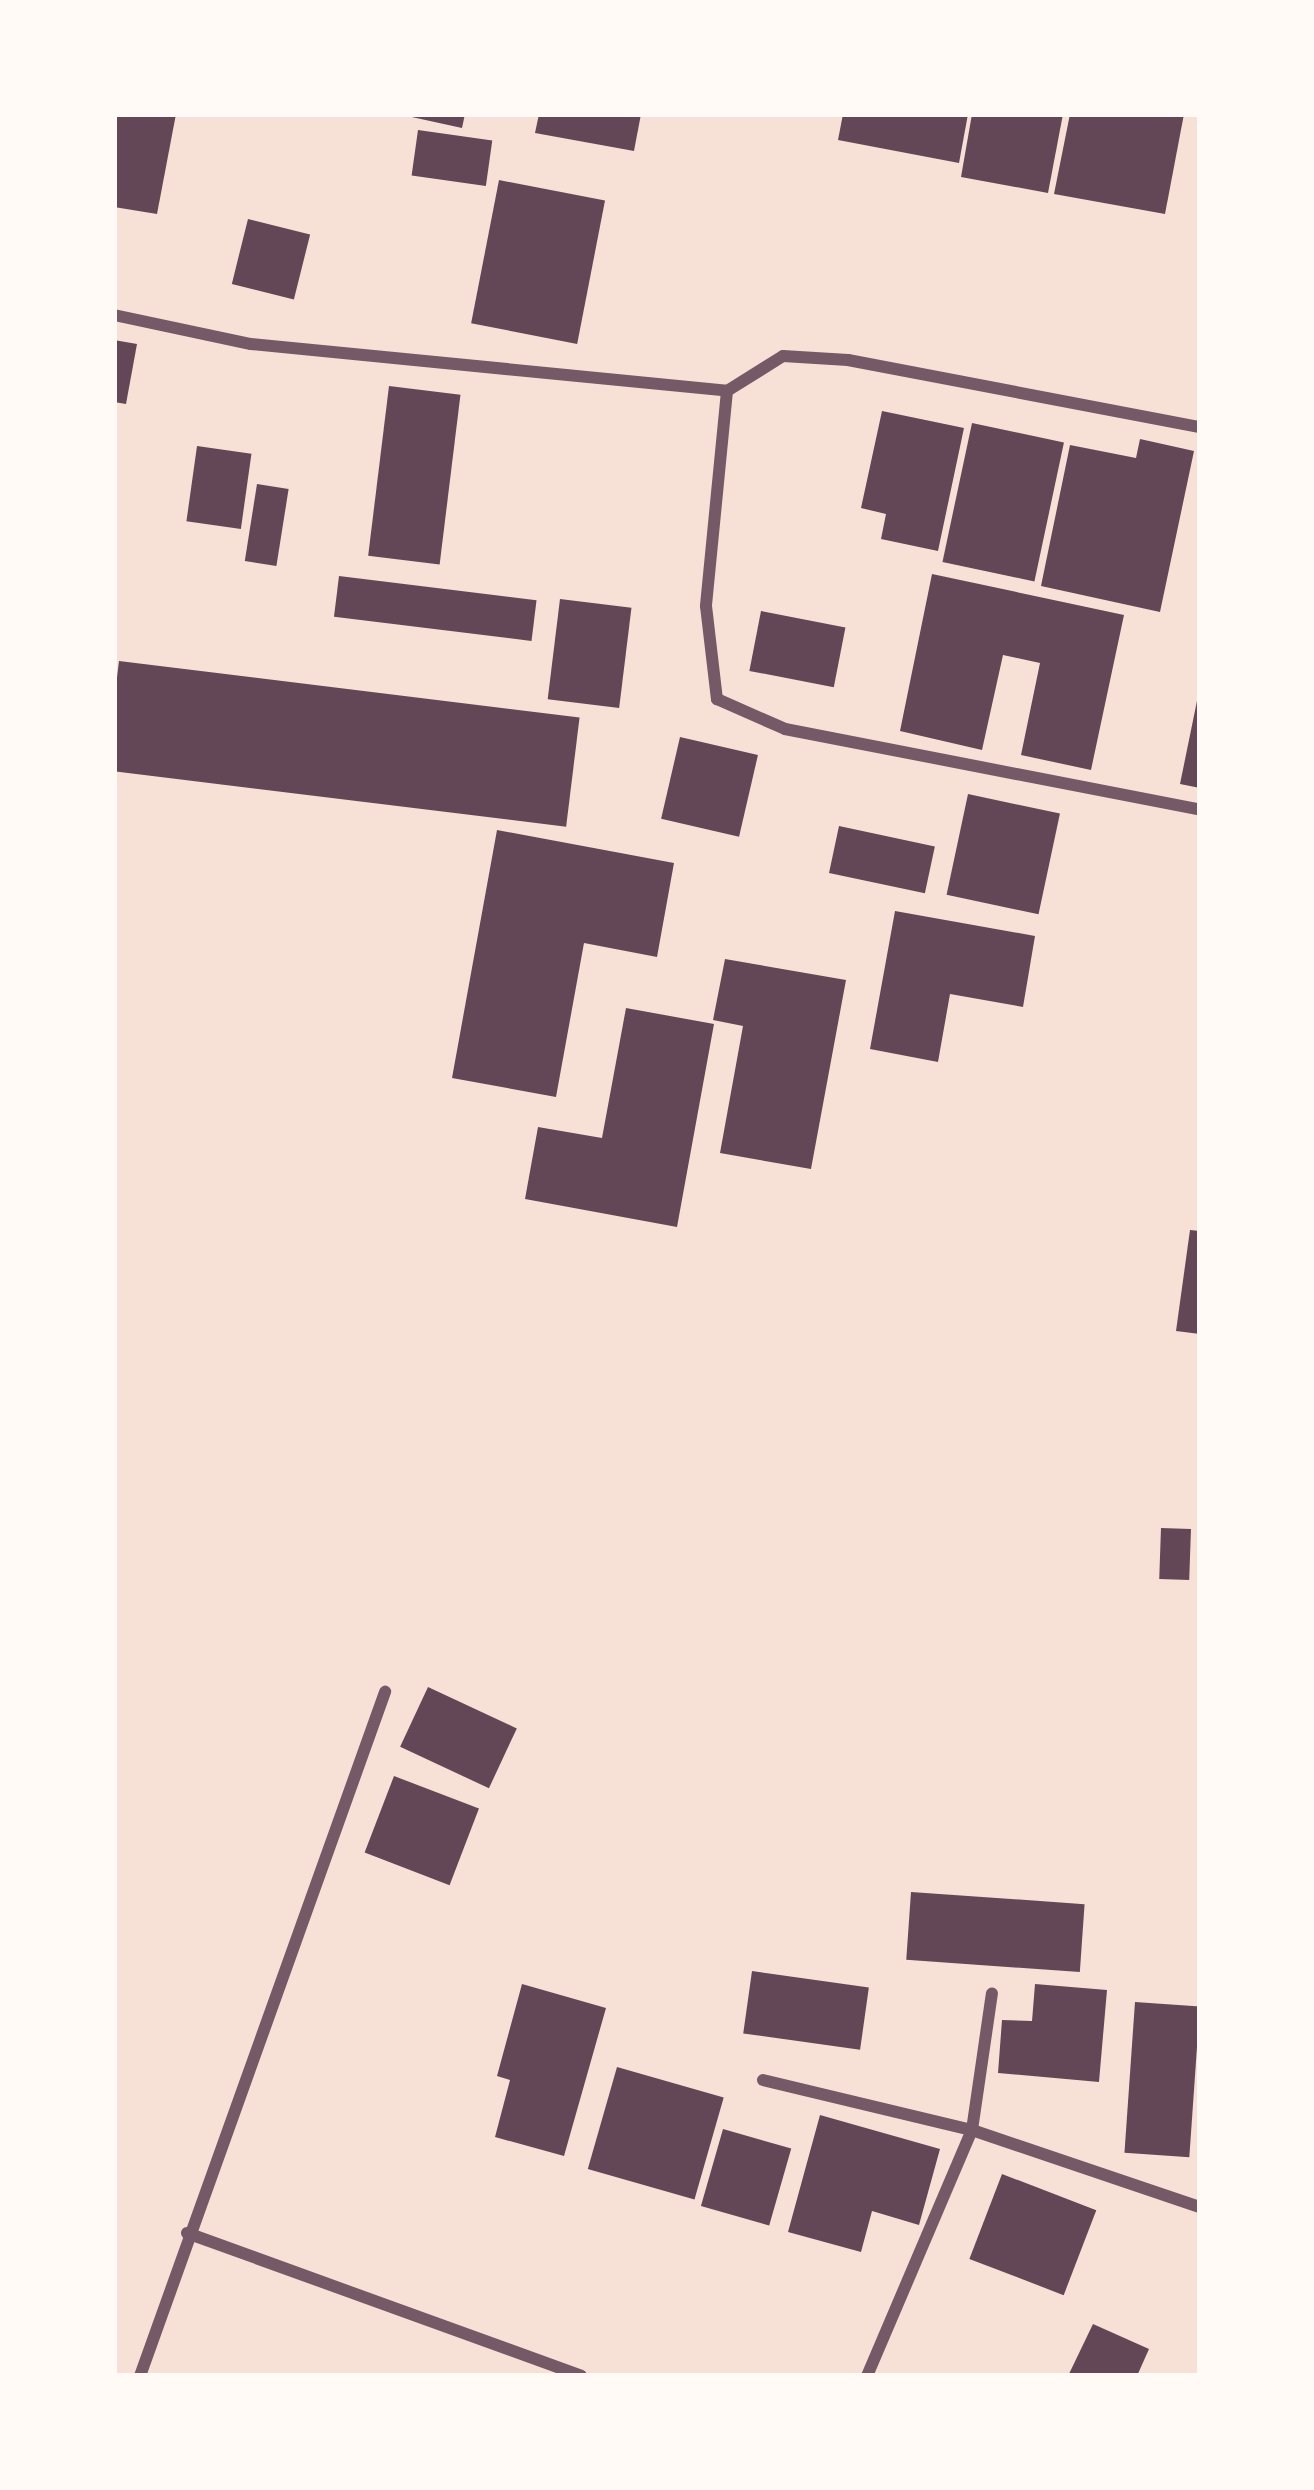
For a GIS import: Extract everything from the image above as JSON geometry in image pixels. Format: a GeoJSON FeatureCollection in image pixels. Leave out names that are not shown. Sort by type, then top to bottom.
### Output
{"type":"FeatureCollection","features":[{"type":"Feature","properties":{"kind":"street"},"geometry":{"type":"LineString","coordinates":[[114,315],[250,344],[727,392],[783,356],[848,360],[1200,428]]}},
{"type":"Feature","properties":{"kind":"street"},"geometry":{"type":"LineString","coordinates":[[727,392],[706,606],[717,699],[785,729],[1200,810]]}},
{"type":"Feature","properties":{"kind":"street"},"geometry":{"type":"LineString","coordinates":[[140,2376],[187,2234],[385,1692]]}},
{"type":"Feature","properties":{"kind":"street"},"geometry":{"type":"LineString","coordinates":[[867,2376],[972,2130],[992,1993]]}},
{"type":"Feature","properties":{"kind":"street"},"geometry":{"type":"LineString","coordinates":[[763,2080],[972,2130],[1200,2207]]}},
{"type":"Feature","properties":{"kind":"street"},"geometry":{"type":"LineString","coordinates":[[187,2234],[581,2376]]}},
{"type":"Feature","properties":{"kind":"building"},"geometry":{"type":"Polygon","coordinates":[[[114,114],[176,114],[157,214],[114,207],[114,114]]]}},
{"type":"Feature","properties":{"kind":"building"},"geometry":{"type":"Polygon","coordinates":[[[398,114],[465,114],[462,128],[398,114]]]}},
{"type":"Feature","properties":{"kind":"building"},"geometry":{"type":"Polygon","coordinates":[[[539,114],[641,114],[634,151],[535,133],[539,114]]]}},
{"type":"Feature","properties":{"kind":"building"},"geometry":{"type":"Polygon","coordinates":[[[843,114],[968,114],[959,163],[838,140],[843,114]]]}},
{"type":"Feature","properties":{"kind":"building"},"geometry":{"type":"Polygon","coordinates":[[[972,114],[1063,114],[1048,193],[961,177],[972,114]]]}},
{"type":"Feature","properties":{"kind":"building"},"geometry":{"type":"Polygon","coordinates":[[[1070,114],[1184,114],[1165,214],[1054,194],[1070,114]]]}},
{"type":"Feature","properties":{"kind":"building"},"geometry":{"type":"Polygon","coordinates":[[[418,130],[492,140],[486,186],[412,176],[418,130]]]}},
{"type":"Feature","properties":{"kind":"building"},"geometry":{"type":"Polygon","coordinates":[[[499,180],[605,201],[577,344],[471,323],[499,180]]]}},
{"type":"Feature","properties":{"kind":"building"},"geometry":{"type":"Polygon","coordinates":[[[248,219],[310,234],[294,299],[232,284],[248,219]]]}},
{"type":"Feature","properties":{"kind":"building"},"geometry":{"type":"Polygon","coordinates":[[[114,340],[137,344],[126,404],[114,402],[114,340]]]}},
{"type":"Feature","properties":{"kind":"building"},"geometry":{"type":"Polygon","coordinates":[[[389,386],[460,395],[440,564],[368,556],[389,386]]]}},
{"type":"Feature","properties":{"kind":"building"},"geometry":{"type":"Polygon","coordinates":[[[882,411],[964,428],[938,551],[881,539],[886,514],[861,508],[882,411]]]}},
{"type":"Feature","properties":{"kind":"building"},"geometry":{"type":"Polygon","coordinates":[[[972,423],[1064,443],[1034,581],[942,562],[972,423]]]}},
{"type":"Feature","properties":{"kind":"building"},"geometry":{"type":"Polygon","coordinates":[[[1140,439],[1194,451],[1160,612],[1041,586],[1070,445],[1136,458],[1140,439]]]}},
{"type":"Feature","properties":{"kind":"building"},"geometry":{"type":"Polygon","coordinates":[[[197,446],[251,454],[241,529],[186,521],[197,446]]]}},
{"type":"Feature","properties":{"kind":"building"},"geometry":{"type":"Polygon","coordinates":[[[257,484],[289,489],[276,566],[245,561],[257,484]]]}},
{"type":"Feature","properties":{"kind":"building"},"geometry":{"type":"Polygon","coordinates":[[[932,574],[1124,615],[1091,770],[1021,755],[1040,663],[1003,655],[982,750],[900,731],[932,574]]]}},
{"type":"Feature","properties":{"kind":"building"},"geometry":{"type":"Polygon","coordinates":[[[339,576],[537,600],[532,641],[334,617],[339,576]]]}},
{"type":"Feature","properties":{"kind":"building"},"geometry":{"type":"Polygon","coordinates":[[[560,599],[631,608],[619,708],[548,699],[560,599]]]}},
{"type":"Feature","properties":{"kind":"building"},"geometry":{"type":"Polygon","coordinates":[[[761,611],[845,627],[834,687],[749,671],[761,611]]]}},
{"type":"Feature","properties":{"kind":"building"},"geometry":{"type":"Polygon","coordinates":[[[119,661],[580,718],[566,827],[114,771],[119,661]]]}},
{"type":"Feature","properties":{"kind":"building"},"geometry":{"type":"Polygon","coordinates":[[[1200,696],[1200,788],[1180,784],[1200,696]]]}},
{"type":"Feature","properties":{"kind":"building"},"geometry":{"type":"Polygon","coordinates":[[[680,737],[758,755],[739,837],[661,819],[680,737]]]}},
{"type":"Feature","properties":{"kind":"building"},"geometry":{"type":"Polygon","coordinates":[[[968,794],[1060,814],[1039,914],[947,895],[968,794]]]}},
{"type":"Feature","properties":{"kind":"building"},"geometry":{"type":"Polygon","coordinates":[[[839,826],[935,846],[925,893],[829,873],[839,826]]]}},
{"type":"Feature","properties":{"kind":"building"},"geometry":{"type":"Polygon","coordinates":[[[497,830],[674,863],[657,957],[584,943],[556,1097],[452,1078],[497,830]]]}},
{"type":"Feature","properties":{"kind":"building"},"geometry":{"type":"Polygon","coordinates":[[[895,911],[1035,936],[1023,1007],[950,994],[938,1062],[870,1049],[895,911]]]}},
{"type":"Feature","properties":{"kind":"building"},"geometry":{"type":"Polygon","coordinates":[[[725,959],[846,980],[811,1169],[720,1153],[743,1026],[713,1020],[725,959]]]}},
{"type":"Feature","properties":{"kind":"building"},"geometry":{"type":"Polygon","coordinates":[[[626,1008],[714,1024],[677,1227],[525,1199],[538,1127],[602,1138],[626,1008]]]}},
{"type":"Feature","properties":{"kind":"building"},"geometry":{"type":"Polygon","coordinates":[[[1190,1230],[1200,1231],[1200,1334],[1176,1331],[1190,1230]]]}},
{"type":"Feature","properties":{"kind":"building"},"geometry":{"type":"Polygon","coordinates":[[[1161,1528],[1191,1529],[1189,1580],[1159,1579],[1161,1528]]]}},
{"type":"Feature","properties":{"kind":"building"},"geometry":{"type":"Polygon","coordinates":[[[428,1687],[517,1728],[489,1788],[400,1747],[428,1687]]]}},
{"type":"Feature","properties":{"kind":"building"},"geometry":{"type":"Polygon","coordinates":[[[394,1776],[479,1809],[450,1885],[365,1853],[394,1776]]]}},
{"type":"Feature","properties":{"kind":"building"},"geometry":{"type":"Polygon","coordinates":[[[911,1892],[1085,1904],[1080,1972],[906,1960],[911,1892]]]}},
{"type":"Feature","properties":{"kind":"building"},"geometry":{"type":"Polygon","coordinates":[[[752,1971],[869,1987],[860,2050],[743,2033],[752,1971]]]}},
{"type":"Feature","properties":{"kind":"building"},"geometry":{"type":"Polygon","coordinates":[[[522,1984],[606,2008],[564,2156],[495,2137],[510,2080],[497,2076],[522,1984]]]}},
{"type":"Feature","properties":{"kind":"building"},"geometry":{"type":"Polygon","coordinates":[[[1035,1984],[1107,1990],[1099,2082],[998,2073],[1002,2020],[1032,2021],[1035,1984]]]}},
{"type":"Feature","properties":{"kind":"building"},"geometry":{"type":"Polygon","coordinates":[[[1135,2002],[1200,2007],[1189,2157],[1124,2153],[1135,2002]]]}},
{"type":"Feature","properties":{"kind":"building"},"geometry":{"type":"Polygon","coordinates":[[[617,2067],[724,2098],[694,2199],[588,2169],[617,2067]]]}},
{"type":"Feature","properties":{"kind":"building"},"geometry":{"type":"Polygon","coordinates":[[[820,2115],[940,2149],[919,2225],[872,2211],[861,2252],[788,2232],[820,2115]]]}},
{"type":"Feature","properties":{"kind":"building"},"geometry":{"type":"Polygon","coordinates":[[[723,2129],[791,2149],[769,2225],[701,2206],[723,2129]]]}},
{"type":"Feature","properties":{"kind":"building"},"geometry":{"type":"Polygon","coordinates":[[[1002,2174],[1096,2210],[1064,2295],[969,2259],[1002,2174]]]}},
{"type":"Feature","properties":{"kind":"building"},"geometry":{"type":"Polygon","coordinates":[[[1093,2324],[1149,2349],[1137,2376],[1068,2376],[1093,2324]]]}}]}
